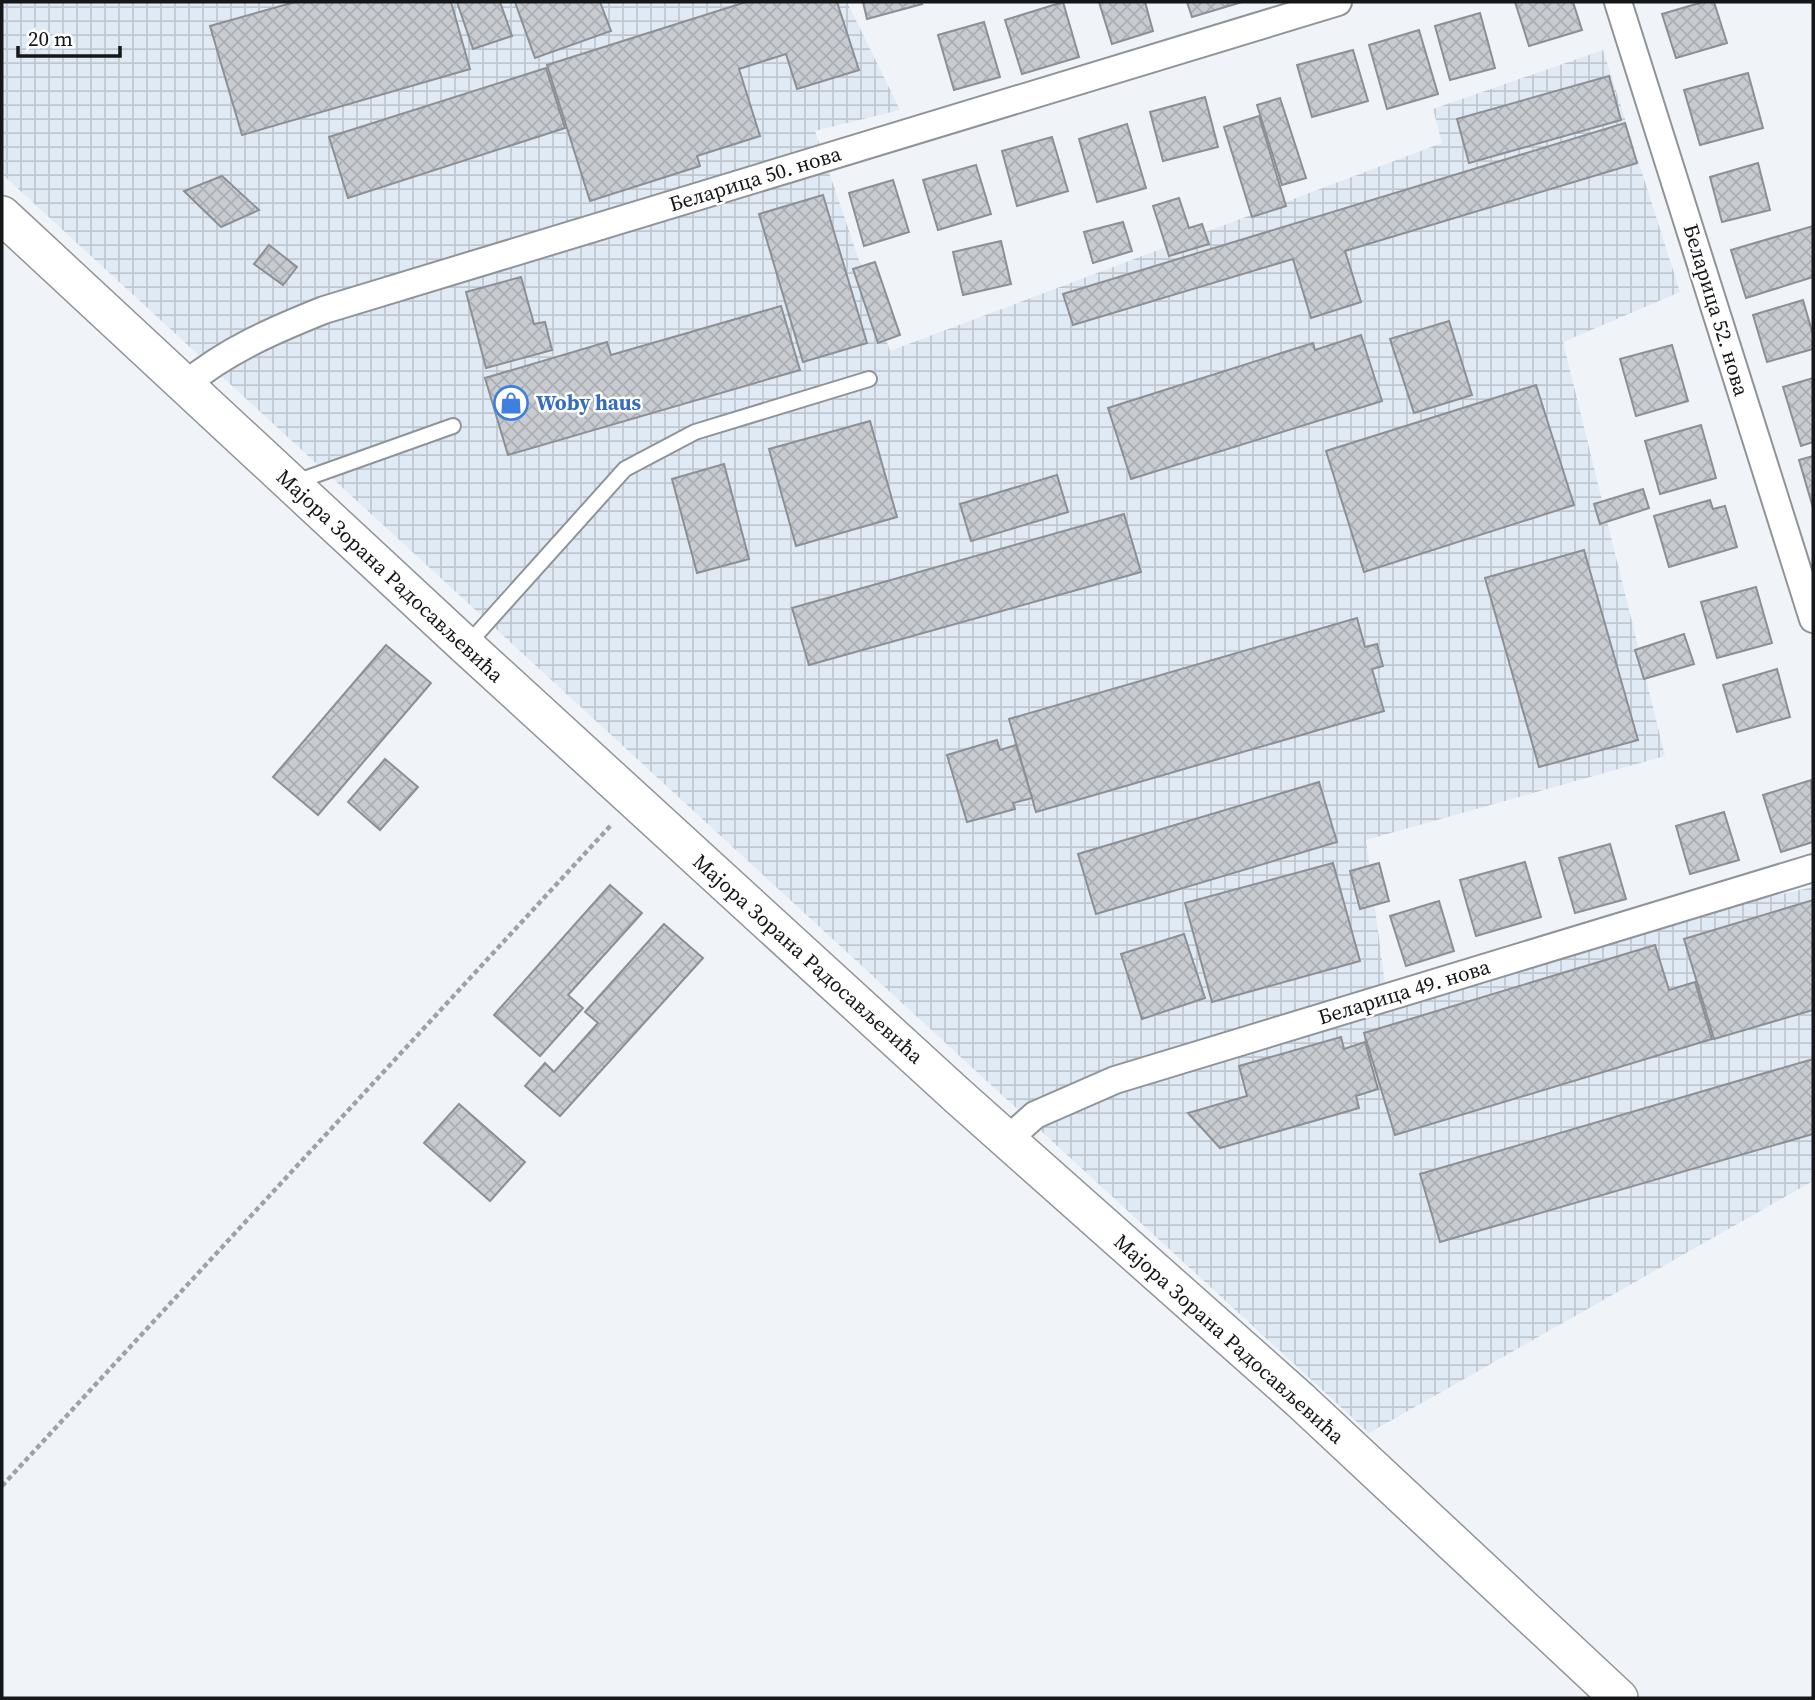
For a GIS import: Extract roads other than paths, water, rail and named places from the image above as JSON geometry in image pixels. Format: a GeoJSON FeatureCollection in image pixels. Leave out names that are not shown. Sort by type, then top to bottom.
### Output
{"type":"FeatureCollection","features":[{"type":"Feature","properties":{"kind":"main road","name":"Мајора Зорана Радосављевића"},"geometry":{"type":"LineString","coordinates":[[2,215],[466,646],[1007,1140],[1300,1400],[1619,1698]]}},
{"type":"Feature","properties":{"kind":"street","name":"Беларица 50. нова"},"geometry":{"type":"LineString","coordinates":[[186,385],[228,354],[271,331],[324,310],[1338,2]]}},
{"type":"Feature","properties":{"kind":"street","name":"Беларица 52. нова"},"geometry":{"type":"LineString","coordinates":[[1618,2],[1813,619]]}},
{"type":"Feature","properties":{"kind":"street","name":"Беларица 49. нова"},"geometry":{"type":"LineString","coordinates":[[1007,1140],[1035,1115],[1115,1080],[1813,868]]}},
{"type":"Feature","properties":{"kind":"lane"},"geometry":{"type":"LineString","coordinates":[[466,646],[625,469],[695,432],[869,379]]}},
{"type":"Feature","properties":{"kind":"lane"},"geometry":{"type":"LineString","coordinates":[[291,484],[453,426]]}},
{"type":"Feature","properties":{"kind":"place","name":"Woby haus"},"geometry":{"type":"Point","coordinates":[511,403]}}]}
